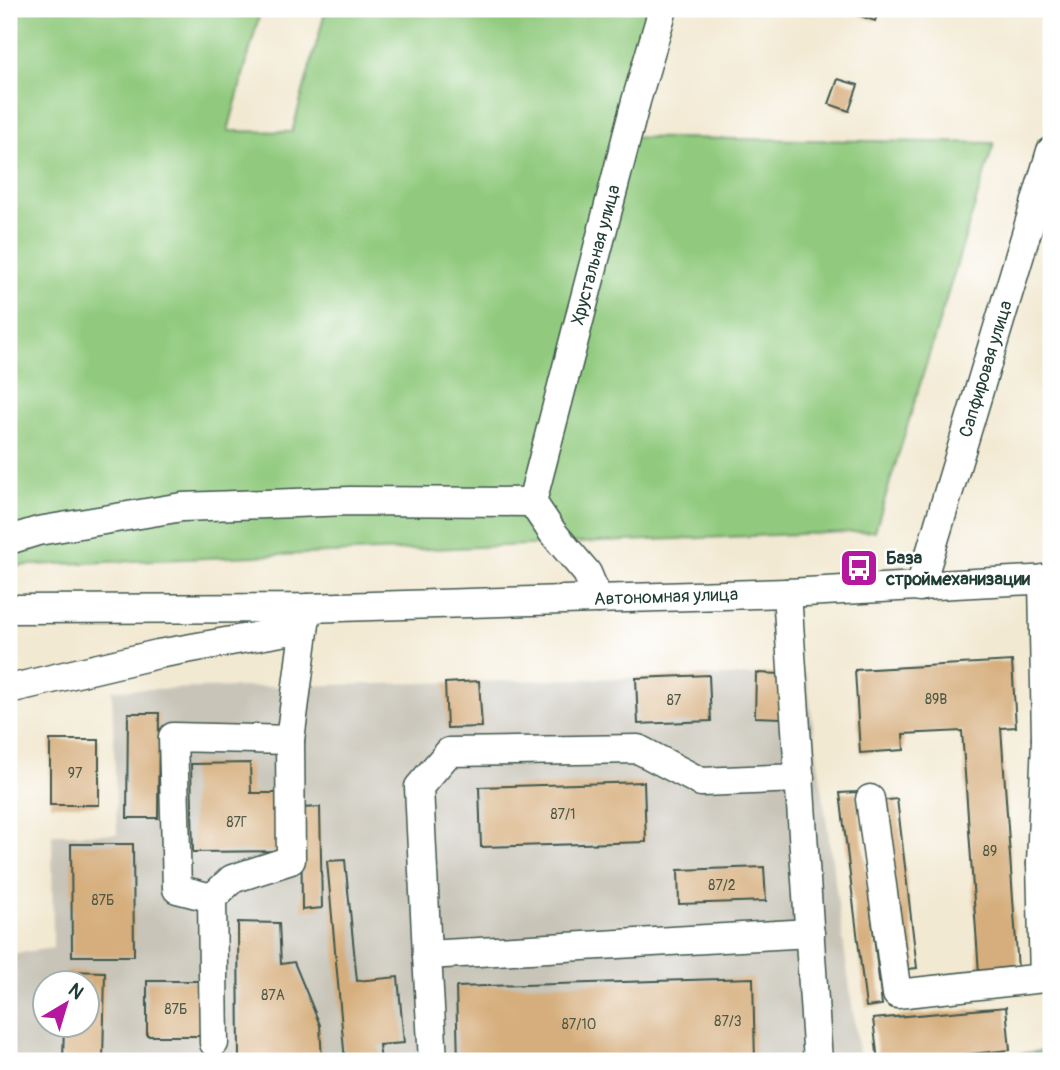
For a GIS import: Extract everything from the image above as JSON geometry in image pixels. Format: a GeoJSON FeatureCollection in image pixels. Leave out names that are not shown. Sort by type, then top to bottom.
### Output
{"type":"FeatureCollection","features":[{"type":"Feature","properties":{"kind":"street","name":"Хрустальная улица"},"geometry":{"type":"LineString","coordinates":[[532,502],[636,101],[663,9]]}},
{"type":"Feature","properties":{"kind":"street","name":"Сапфировая улица"},"geometry":{"type":"LineString","coordinates":[[920,587],[1051,151]]}},
{"type":"Feature","properties":{"kind":"street"},"geometry":{"type":"LineString","coordinates":[[9,540],[37,531],[181,506],[350,501],[532,502],[553,533],[587,573],[598,599]]}},
{"type":"Feature","properties":{"kind":"street"},"geometry":{"type":"LineString","coordinates":[[870,799],[897,994],[1044,978],[1049,739],[1047,579]]}},
{"type":"Feature","properties":{"kind":"street","name":"Автономная улица"},"geometry":{"type":"LineString","coordinates":[[297,615],[1047,579]]}},
{"type":"Feature","properties":{"kind":"street"},"geometry":{"type":"LineString","coordinates":[[787,593],[818,1061]]}},
{"type":"Feature","properties":{"kind":"street"},"geometry":{"type":"LineString","coordinates":[[9,609],[297,615]]}},
{"type":"Feature","properties":{"kind":"street"},"geometry":{"type":"LineString","coordinates":[[9,689],[158,654],[297,615]]}},
{"type":"Feature","properties":{"kind":"street"},"geometry":{"type":"LineString","coordinates":[[214,1043],[212,898],[232,879],[291,860],[290,740],[297,615]]}},
{"type":"Feature","properties":{"kind":"street"},"geometry":{"type":"LineString","coordinates":[[212,898],[177,889],[173,737],[290,740]]}},
{"type":"Feature","properties":{"kind":"street"},"geometry":{"type":"LineString","coordinates":[[433,1061],[419,787],[449,752],[638,749],[701,782],[800,778]]}},
{"type":"Feature","properties":{"kind":"street"},"geometry":{"type":"LineString","coordinates":[[427,955],[810,933]]}},
{"type":"Feature","properties":{"kind":"shaded area"},"geometry":{"type":"Polygon","coordinates":[[[806,674],[860,1061],[15,1061],[9,1022],[9,954],[53,948],[52,834],[117,834],[112,690],[806,674]]]}},
{"type":"Feature","properties":{"kind":"green space"},"geometry":{"type":"Polygon","coordinates":[[[9,9],[261,9],[228,131],[292,132],[326,9],[649,9],[612,137],[994,143],[875,531],[9,566],[9,9]]]}},
{"type":"Feature","properties":{"kind":"green space"},"geometry":{"type":"Polygon","coordinates":[[[1051,1050],[1051,1061],[963,1061],[1051,1050]]]}},
{"type":"Feature","properties":{"kind":"building"},"geometry":{"type":"Polygon","coordinates":[[[850,9],[879,9],[875,21],[849,12],[850,9]]]}},
{"type":"Feature","properties":{"kind":"building"},"geometry":{"type":"Polygon","coordinates":[[[838,79],[858,85],[849,111],[829,104],[838,79]]]}},
{"type":"Feature","properties":{"kind":"building"},"geometry":{"type":"Polygon","coordinates":[[[1012,661],[1016,727],[1001,728],[1018,970],[979,973],[962,731],[903,734],[904,750],[860,753],[855,670],[1012,661]]]}},
{"type":"Feature","properties":{"kind":"building"},"geometry":{"type":"Polygon","coordinates":[[[756,673],[782,674],[781,718],[755,717],[756,673]]]}},
{"type":"Feature","properties":{"kind":"building"},"geometry":{"type":"Polygon","coordinates":[[[709,675],[711,721],[638,724],[636,678],[709,675]]]}},
{"type":"Feature","properties":{"kind":"building"},"geometry":{"type":"Polygon","coordinates":[[[479,681],[482,727],[447,728],[445,683],[479,681]]]}},
{"type":"Feature","properties":{"kind":"building"},"geometry":{"type":"Polygon","coordinates":[[[128,713],[159,713],[158,818],[127,818],[128,713]]]}},
{"type":"Feature","properties":{"kind":"building"},"geometry":{"type":"Polygon","coordinates":[[[50,740],[99,740],[99,805],[50,805],[50,740]]]}},
{"type":"Feature","properties":{"kind":"building"},"geometry":{"type":"Polygon","coordinates":[[[250,763],[251,793],[281,793],[282,851],[193,852],[191,764],[250,763]]]}},
{"type":"Feature","properties":{"kind":"building"},"geometry":{"type":"Polygon","coordinates":[[[644,782],[646,842],[481,847],[479,787],[644,782]]]}},
{"type":"Feature","properties":{"kind":"building"},"geometry":{"type":"Polygon","coordinates":[[[857,792],[882,1005],[866,1007],[840,793],[857,792]]]}},
{"type":"Feature","properties":{"kind":"building"},"geometry":{"type":"Polygon","coordinates":[[[897,799],[917,968],[899,970],[879,801],[897,799]]]}},
{"type":"Feature","properties":{"kind":"building"},"geometry":{"type":"Polygon","coordinates":[[[320,807],[322,908],[302,910],[301,808],[320,807]]]}},
{"type":"Feature","properties":{"kind":"building"},"geometry":{"type":"Polygon","coordinates":[[[71,844],[133,844],[134,956],[72,956],[71,844]]]}},
{"type":"Feature","properties":{"kind":"building"},"geometry":{"type":"Polygon","coordinates":[[[345,860],[357,981],[398,977],[404,1043],[379,1045],[381,1061],[345,1061],[327,861],[345,860]]]}},
{"type":"Feature","properties":{"kind":"building"},"geometry":{"type":"Polygon","coordinates":[[[764,867],[766,901],[679,904],[678,870],[764,867]]]}},
{"type":"Feature","properties":{"kind":"building"},"geometry":{"type":"Polygon","coordinates":[[[238,922],[279,923],[281,964],[294,962],[320,1025],[322,1061],[239,1061],[238,922]]]}},
{"type":"Feature","properties":{"kind":"building"},"geometry":{"type":"Polygon","coordinates":[[[102,972],[105,972],[103,1061],[63,1061],[64,1038],[102,1038],[102,972]]]}},
{"type":"Feature","properties":{"kind":"building"},"geometry":{"type":"Polygon","coordinates":[[[753,978],[755,1061],[458,1061],[456,987],[753,978]]]}},
{"type":"Feature","properties":{"kind":"building"},"geometry":{"type":"Polygon","coordinates":[[[147,981],[205,981],[205,1036],[147,1036],[147,981]]]}},
{"type":"Feature","properties":{"kind":"building"},"geometry":{"type":"Polygon","coordinates":[[[1006,1007],[1010,1050],[878,1061],[873,1019],[1006,1007]]]}},
{"type":"Feature","properties":{"kind":"place","name":"База строймеханизации"},"geometry":{"type":"Point","coordinates":[859,568]}}]}
